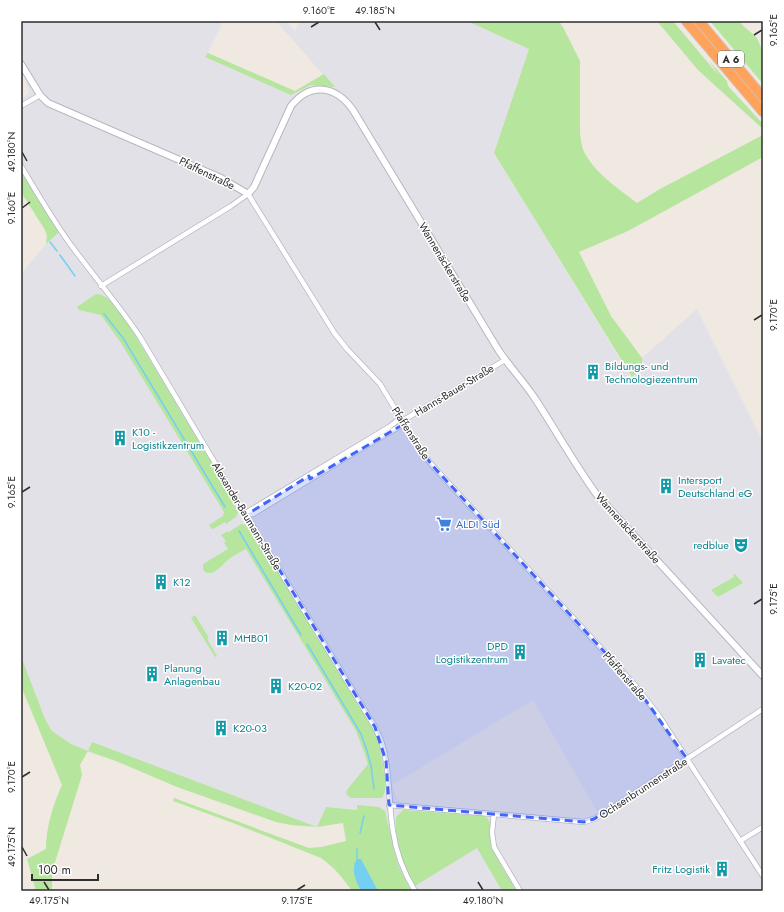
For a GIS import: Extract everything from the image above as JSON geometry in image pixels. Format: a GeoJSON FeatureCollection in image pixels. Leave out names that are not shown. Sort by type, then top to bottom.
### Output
{"type":"FeatureCollection","features":[{"type":"Feature","properties":{"kind":"highway","name":"A 6"},"geometry":{"type":"LineString","coordinates":[[686,21],[763,112]]}},
{"type":"Feature","properties":{"kind":"highway","name":"A 6"},"geometry":{"type":"LineString","coordinates":[[699,21],[763,97]]}},
{"type":"Feature","properties":{"kind":"street"},"geometry":{"type":"LineString","coordinates":[[21,64],[40,95],[21,106]]}},
{"type":"Feature","properties":{"kind":"street","name":"Wannenäckerstraße"},"geometry":{"type":"LineString","coordinates":[[101,286],[248,194],[254,188],[291,106],[297,99],[305,93],[318,89],[337,94],[348,102],[505,360],[533,396],[597,494],[763,676]]}},
{"type":"Feature","properties":{"kind":"street","name":"Pfaffenstraße"},"geometry":{"type":"LineString","coordinates":[[40,95],[48,103],[222,178],[248,194],[335,334],[380,384],[417,445],[432,464],[635,685],[659,716],[763,876]]}},
{"type":"Feature","properties":{"kind":"street","name":"Alexander-Baumann-Straße"},"geometry":{"type":"LineString","coordinates":[[21,166],[57,226],[101,286],[123,312],[140,337],[375,727],[384,748],[389,805],[398,854],[415,891]]}},
{"type":"Feature","properties":{"kind":"street","name":"Hanns-Bauer-Straße"},"geometry":{"type":"LineString","coordinates":[[246,515],[253,514],[309,477],[505,360]]}},
{"type":"Feature","properties":{"kind":"street","name":"Ochsenbrunnenstraße"},"geometry":{"type":"LineString","coordinates":[[389,805],[584,822],[594,819],[763,709]]}},
{"type":"Feature","properties":{"kind":"street"},"geometry":{"type":"LineString","coordinates":[[494,814],[492,832],[494,847],[520,891]]}},
{"type":"Feature","properties":{"kind":"street"},"geometry":{"type":"LineString","coordinates":[[740,841],[763,827]]}},
{"type":"Feature","properties":{"kind":"highlighted area"},"geometry":{"type":"Polygon","coordinates":[[[404,424],[431,464],[635,685],[687,759],[594,819],[584,822],[389,805],[386,761],[375,727],[246,515],[309,476],[310,479],[404,424]]]}},
{"type":"Feature","properties":{"kind":"shaded area"},"geometry":{"type":"Polygon","coordinates":[[[21,21],[223,21],[206,57],[291,95],[311,85],[334,87],[276,21],[286,21],[295,31],[300,21],[467,21],[529,49],[494,153],[631,377],[642,364],[642,358],[697,309],[763,442],[763,891],[411,891],[398,865],[393,846],[357,806],[357,810],[326,807],[317,827],[119,753],[116,761],[82,750],[52,731],[45,719],[21,656],[21,274],[58,232],[21,171],[21,99],[29,92],[23,73],[21,72],[21,21]],[[533,700],[392,785],[396,798],[403,803],[583,819],[594,816],[598,813],[533,700]]]}},
{"type":"Feature","properties":{"kind":"green space"},"geometry":{"type":"Polygon","coordinates":[[[467,21],[559,21],[580,61],[580,133],[584,152],[597,170],[637,203],[660,189],[763,135],[763,157],[628,231],[579,252],[611,316],[642,358],[641,366],[632,377],[494,153],[529,49],[467,21]]]}},
{"type":"Feature","properties":{"kind":"green space"},"geometry":{"type":"Polygon","coordinates":[[[657,21],[673,21],[719,76],[709,61],[727,81],[728,86],[763,124],[763,129],[698,70],[657,21]]]}},
{"type":"Feature","properties":{"kind":"green space"},"geometry":{"type":"Polygon","coordinates":[[[710,21],[738,21],[757,38],[763,52],[763,84],[710,21]]]}},
{"type":"Feature","properties":{"kind":"green space"},"geometry":{"type":"Polygon","coordinates":[[[208,53],[295,91],[324,74],[335,87],[311,85],[291,95],[205,57],[208,53]]]}},
{"type":"Feature","properties":{"kind":"green space"},"geometry":{"type":"Polygon","coordinates":[[[21,171],[59,232],[46,244],[47,236],[45,230],[21,192],[21,171]]]}},
{"type":"Feature","properties":{"kind":"green space"},"geometry":{"type":"Polygon","coordinates":[[[96,294],[110,300],[127,322],[214,466],[238,512],[236,517],[226,524],[225,522],[213,529],[209,525],[223,516],[224,512],[121,343],[101,315],[79,310],[77,307],[96,294]]]}},
{"type":"Feature","properties":{"kind":"green space"},"geometry":{"type":"Polygon","coordinates":[[[241,524],[249,525],[255,533],[305,615],[315,635],[326,650],[373,727],[379,742],[385,778],[385,791],[382,798],[351,798],[346,794],[347,790],[368,764],[356,731],[246,549],[213,572],[206,573],[203,570],[203,564],[228,549],[224,543],[226,541],[221,535],[228,531],[229,532],[241,524]]]}},
{"type":"Feature","properties":{"kind":"green space"},"geometry":{"type":"Polygon","coordinates":[[[735,574],[743,583],[718,597],[711,590],[734,577],[733,575],[735,574]]]}},
{"type":"Feature","properties":{"kind":"green space"},"geometry":{"type":"Polygon","coordinates":[[[195,615],[209,638],[207,639],[217,656],[215,657],[191,618],[195,615]]]}},
{"type":"Feature","properties":{"kind":"green space"},"geometry":{"type":"Polygon","coordinates":[[[21,656],[45,719],[52,731],[71,744],[88,751],[80,765],[82,775],[52,872],[52,891],[36,891],[27,859],[46,849],[47,833],[51,816],[62,785],[21,686],[21,656]]]}},
{"type":"Feature","properties":{"kind":"green space"},"geometry":{"type":"Polygon","coordinates":[[[92,742],[317,827],[276,822],[177,787],[116,761],[88,751],[92,742]]]}},
{"type":"Feature","properties":{"kind":"green space"},"geometry":{"type":"Polygon","coordinates":[[[174,798],[309,848],[321,847],[346,841],[343,823],[317,827],[326,807],[357,810],[357,805],[379,807],[385,811],[398,865],[411,891],[352,891],[338,873],[321,858],[173,801],[174,798]]]}},
{"type":"Feature","properties":{"kind":"green space"},"geometry":{"type":"Polygon","coordinates":[[[403,810],[485,816],[488,818],[490,838],[495,854],[517,891],[502,891],[477,848],[415,886],[400,853],[396,835],[396,817],[403,810]]]}},
{"type":"Feature","properties":{"kind":"water"},"geometry":{"type":"Polygon","coordinates":[[[357,859],[361,859],[378,891],[361,891],[354,871],[357,859]]]}},
{"type":"Feature","properties":{"kind":"waterway"},"geometry":{"type":"LineString","coordinates":[[50,242],[57,251]]}},
{"type":"Feature","properties":{"kind":"waterway"},"geometry":{"type":"LineString","coordinates":[[60,255],[75,276]]}},
{"type":"Feature","properties":{"kind":"waterway"},"geometry":{"type":"LineString","coordinates":[[104,314],[123,338],[225,507]]}},
{"type":"Feature","properties":{"kind":"waterway"},"geometry":{"type":"LineString","coordinates":[[239,531],[301,635]]}},
{"type":"Feature","properties":{"kind":"waterway"},"geometry":{"type":"LineString","coordinates":[[307,644],[361,734],[371,766],[374,789]]}},
{"type":"Feature","properties":{"kind":"waterway"},"geometry":{"type":"LineString","coordinates":[[360,833],[364,816]]}},
{"type":"Feature","properties":{"kind":"waterway"},"geometry":{"type":"LineString","coordinates":[[357,849],[357,861]]}},
{"type":"Feature","properties":{"kind":"place","name":"Bildungs- und Technologiezentrum"},"geometry":{"type":"Point","coordinates":[593,372]}},
{"type":"Feature","properties":{"kind":"place","name":"K10 - Logistikzentrum"},"geometry":{"type":"Point","coordinates":[120,438]}},
{"type":"Feature","properties":{"kind":"place","name":"Intersport Deutschland eG"},"geometry":{"type":"Point","coordinates":[666,486]}},
{"type":"Feature","properties":{"kind":"place","name":"ALDI Süd"},"geometry":{"type":"Point","coordinates":[444,524]}},
{"type":"Feature","properties":{"kind":"place","name":"redblue"},"geometry":{"type":"Point","coordinates":[741,545]}},
{"type":"Feature","properties":{"kind":"place","name":"K12"},"geometry":{"type":"Point","coordinates":[161,582]}},
{"type":"Feature","properties":{"kind":"place","name":"MHB01"},"geometry":{"type":"Point","coordinates":[222,638]}},
{"type":"Feature","properties":{"kind":"place","name":"DPD Logistikzentrum"},"geometry":{"type":"Point","coordinates":[520,652]}},
{"type":"Feature","properties":{"kind":"place","name":"Lavatec"},"geometry":{"type":"Point","coordinates":[700,660]}},
{"type":"Feature","properties":{"kind":"place","name":"Planung Anlagenbau"},"geometry":{"type":"Point","coordinates":[152,674]}},
{"type":"Feature","properties":{"kind":"place","name":"K20-02"},"geometry":{"type":"Point","coordinates":[276,686]}},
{"type":"Feature","properties":{"kind":"place","name":"K20-03"},"geometry":{"type":"Point","coordinates":[221,728]}},
{"type":"Feature","properties":{"kind":"place","name":"Fritz Logistik"},"geometry":{"type":"Point","coordinates":[722,869]}}]}
